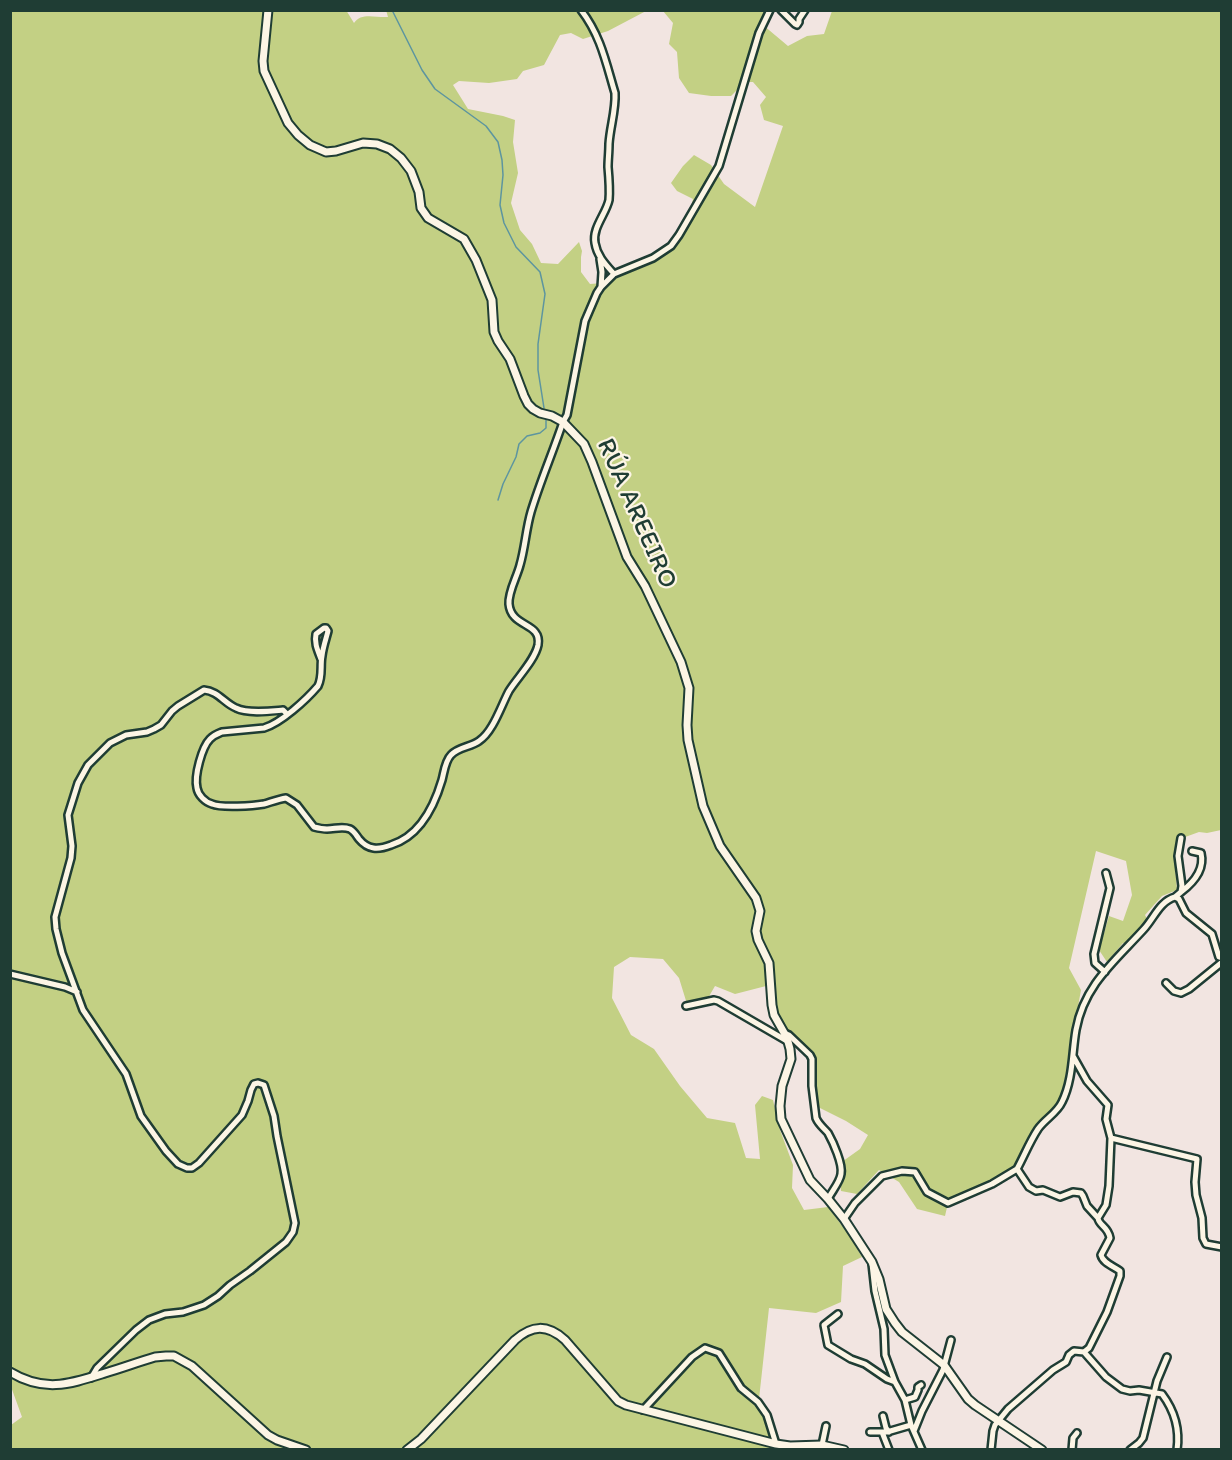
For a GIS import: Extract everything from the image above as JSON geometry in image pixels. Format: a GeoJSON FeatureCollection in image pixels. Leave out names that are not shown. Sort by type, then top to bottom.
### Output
{"type":"FeatureCollection","features":[{"type":"Feature","properties":{"kind":"street","name":"RÚA AREEIRO"},"geometry":{"type":"LineString","coordinates":[[268,10],[264,71],[292,129],[310,145],[326,152],[336,152],[363,143],[377,144],[390,149],[401,158],[411,171],[419,192],[421,208],[428,218],[464,240],[476,260],[492,300],[495,337],[510,359],[528,404],[533,409],[563,422],[584,444],[627,557],[645,586],[681,662],[689,688],[688,740],[703,806],[720,846],[759,904],[756,931],[769,963],[774,1015],[788,1041]]}},
{"type":"Feature","properties":{"kind":"street"},"geometry":{"type":"LineString","coordinates":[[581,10],[599,39],[615,93],[608,165],[609,197],[594,237],[600,257],[601,287]]}},
{"type":"Feature","properties":{"kind":"street"},"geometry":{"type":"LineString","coordinates":[[321,659],[328,631],[326,628],[316,634],[315,639],[321,659],[322,674],[318,686],[277,723],[264,728],[222,732],[210,738],[203,752],[196,787],[203,799],[220,806],[262,804],[286,798],[297,806],[314,827],[349,828],[369,848],[395,844],[420,826],[430,813],[438,795],[449,756],[479,742],[487,734],[509,692],[535,654],[538,639],[535,631],[515,619],[509,606],[509,598],[521,563],[531,512],[567,415],[585,321],[601,287],[614,274],[653,258],[671,246],[679,235],[719,166],[758,38],[770,10]]}},
{"type":"Feature","properties":{"kind":"street"},"geometry":{"type":"LineString","coordinates":[[781,10],[797,25],[805,10]]}},
{"type":"Feature","properties":{"kind":"street"},"geometry":{"type":"LineString","coordinates":[[600,257],[614,274]]}},
{"type":"Feature","properties":{"kind":"street"},"geometry":{"type":"LineString","coordinates":[[91,1378],[97,1368],[149,1320],[204,1305],[218,1296],[286,1242],[293,1232],[295,1223],[274,1116],[264,1085],[254,1084],[242,1115],[210,1153],[192,1168],[178,1164],[141,1116],[126,1074],[83,1010],[62,953],[56,929],[55,917],[71,858],[72,846],[68,815],[78,783],[88,765],[110,743],[126,735],[154,729],[161,725],[178,706],[204,690],[216,693],[228,704],[240,710],[283,710],[287,714]]}},
{"type":"Feature","properties":{"kind":"street"},"geometry":{"type":"LineString","coordinates":[[1181,838],[1178,856],[1181,892]]}},
{"type":"Feature","properties":{"kind":"street"},"geometry":{"type":"LineString","coordinates":[[844,1219],[855,1203],[882,1176],[902,1171],[915,1172],[927,1192],[948,1203],[992,1184],[1017,1169],[1038,1128],[1054,1113],[1067,1090],[1076,1029],[1086,997],[1168,898],[1174,897],[1188,886],[1202,868],[1201,854],[1192,850]]}},
{"type":"Feature","properties":{"kind":"street"},"geometry":{"type":"LineString","coordinates":[[1105,972],[1095,963],[1094,954],[1110,888],[1106,873]]}},
{"type":"Feature","properties":{"kind":"street"},"geometry":{"type":"LineString","coordinates":[[1174,897],[1179,899],[1186,913],[1212,933],[1221,958]]}},
{"type":"Feature","properties":{"kind":"street"},"geometry":{"type":"LineString","coordinates":[[1166,983],[1174,991],[1181,993],[1221,963]]}},
{"type":"Feature","properties":{"kind":"street"},"geometry":{"type":"LineString","coordinates":[[10,974],[77,992]]}},
{"type":"Feature","properties":{"kind":"street"},"geometry":{"type":"LineString","coordinates":[[686,1006],[718,1000],[788,1041],[791,1059],[782,1086],[781,1119],[810,1180],[844,1219],[872,1262],[879,1278],[886,1309],[894,1323],[944,1365],[968,1399],[1042,1449]]}},
{"type":"Feature","properties":{"kind":"street","name":"RÚA AREEIRO"},"geometry":{"type":"LineString","coordinates":[[783,1032],[789,1035],[812,1059],[812,1086],[816,1118],[829,1135],[842,1170],[828,1199]]}},
{"type":"Feature","properties":{"kind":"street"},"geometry":{"type":"LineString","coordinates":[[1073,1056],[1087,1081],[1108,1105],[1106,1119],[1111,1138],[1109,1186],[1106,1205],[1098,1218]]}},
{"type":"Feature","properties":{"kind":"street"},"geometry":{"type":"LineString","coordinates":[[1111,1138],[1197,1159],[1195,1189],[1202,1218],[1203,1238],[1206,1244],[1221,1247]]}},
{"type":"Feature","properties":{"kind":"street"},"geometry":{"type":"LineString","coordinates":[[1017,1169],[1029,1188],[1036,1191],[1043,1190],[1059,1197],[1073,1192],[1082,1194],[1087,1206],[1109,1231],[1110,1238],[1101,1258],[1120,1270],[1120,1276],[1107,1312],[1089,1348],[1084,1352]]}},
{"type":"Feature","properties":{"kind":"street"},"geometry":{"type":"LineString","coordinates":[[872,1262],[875,1291],[884,1329],[885,1355],[895,1382],[905,1400],[922,1449]]}},
{"type":"Feature","properties":{"kind":"street"},"geometry":{"type":"LineString","coordinates":[[838,1314],[824,1325],[828,1346],[895,1382]]}},
{"type":"Feature","properties":{"kind":"street"},"geometry":{"type":"LineString","coordinates":[[406,1449],[421,1439],[515,1340],[534,1329],[547,1329],[559,1335],[618,1401],[626,1405],[776,1444],[822,1445],[844,1449]]}},
{"type":"Feature","properties":{"kind":"street"},"geometry":{"type":"LineString","coordinates":[[913,1428],[944,1365],[951,1340]]}},
{"type":"Feature","properties":{"kind":"street"},"geometry":{"type":"LineString","coordinates":[[642,1410],[692,1357],[705,1348],[710,1349],[719,1353],[741,1388],[758,1402],[767,1415],[776,1444]]}},
{"type":"Feature","properties":{"kind":"street"},"geometry":{"type":"LineString","coordinates":[[991,1449],[995,1425],[1014,1402],[1066,1362],[1071,1352],[1074,1351],[1084,1352],[1106,1377],[1122,1389],[1159,1393],[1164,1396],[1176,1419],[1177,1449]]}},
{"type":"Feature","properties":{"kind":"street"},"geometry":{"type":"LineString","coordinates":[[10,1372],[33,1382],[52,1385],[70,1384],[155,1357],[174,1356],[192,1366],[268,1435],[306,1449]]}},
{"type":"Feature","properties":{"kind":"street"},"geometry":{"type":"LineString","coordinates":[[1130,1449],[1143,1438],[1154,1393],[1167,1357]]}},
{"type":"Feature","properties":{"kind":"street"},"geometry":{"type":"LineString","coordinates":[[905,1400],[915,1397],[921,1385]]}},
{"type":"Feature","properties":{"kind":"street"},"geometry":{"type":"LineString","coordinates":[[883,1416],[889,1449]]}},
{"type":"Feature","properties":{"kind":"street"},"geometry":{"type":"LineString","coordinates":[[822,1445],[826,1426]]}},
{"type":"Feature","properties":{"kind":"street"},"geometry":{"type":"LineString","coordinates":[[870,1432],[913,1428]]}},
{"type":"Feature","properties":{"kind":"street"},"geometry":{"type":"LineString","coordinates":[[1072,1449],[1073,1438],[1077,1433]]}},
{"type":"Feature","properties":{"kind":"green space"},"geometry":{"type":"Polygon","coordinates":[[[346,10],[354,23],[365,17],[388,17],[386,10],[646,11],[608,31],[583,39],[571,33],[560,35],[544,65],[523,71],[517,79],[489,83],[459,81],[453,85],[468,109],[515,120],[513,142],[518,173],[511,203],[520,230],[532,244],[541,263],[558,264],[579,242],[582,251],[581,272],[590,284],[603,283],[653,263],[683,238],[693,199],[677,191],[671,183],[694,155],[711,165],[724,184],[755,207],[783,126],[764,120],[760,105],[766,97],[753,82],[745,82],[731,96],[689,93],[679,78],[677,52],[669,44],[673,23],[663,11],[770,11],[763,25],[788,46],[807,36],[824,34],[832,11],[1221,11],[1221,830],[1199,832],[1177,840],[1174,856],[1177,890],[1162,896],[1145,915],[1149,923],[1130,946],[1123,943],[1107,962],[1099,950],[1109,916],[1123,921],[1132,895],[1126,861],[1096,851],[1069,968],[1081,990],[1061,1100],[1017,1170],[948,1203],[945,1216],[917,1209],[899,1182],[879,1170],[857,1194],[841,1191],[839,1164],[860,1149],[868,1135],[816,1106],[815,1058],[776,1025],[768,1012],[766,986],[735,994],[715,986],[708,998],[687,1004],[679,978],[663,959],[630,957],[614,967],[612,998],[631,1035],[654,1049],[680,1086],[707,1118],[735,1123],[746,1158],[760,1159],[755,1105],[762,1096],[773,1100],[780,1130],[793,1165],[792,1188],[804,1210],[828,1207],[862,1257],[843,1266],[841,1302],[816,1313],[769,1308],[759,1399],[777,1449],[11,1449],[11,1425],[22,1417],[10,1384],[10,11],[346,10]]]}},
{"type":"Feature","properties":{"kind":"waterway"},"geometry":{"type":"LineString","coordinates":[[392,10],[422,70],[435,89],[486,126],[498,142],[502,160],[500,205],[504,223],[516,247],[540,272],[545,294],[538,344],[538,370],[544,408]]}},
{"type":"Feature","properties":{"kind":"waterway"},"geometry":{"type":"LineString","coordinates":[[498,500],[519,444],[527,436],[540,433],[546,428],[546,420]]}}]}
